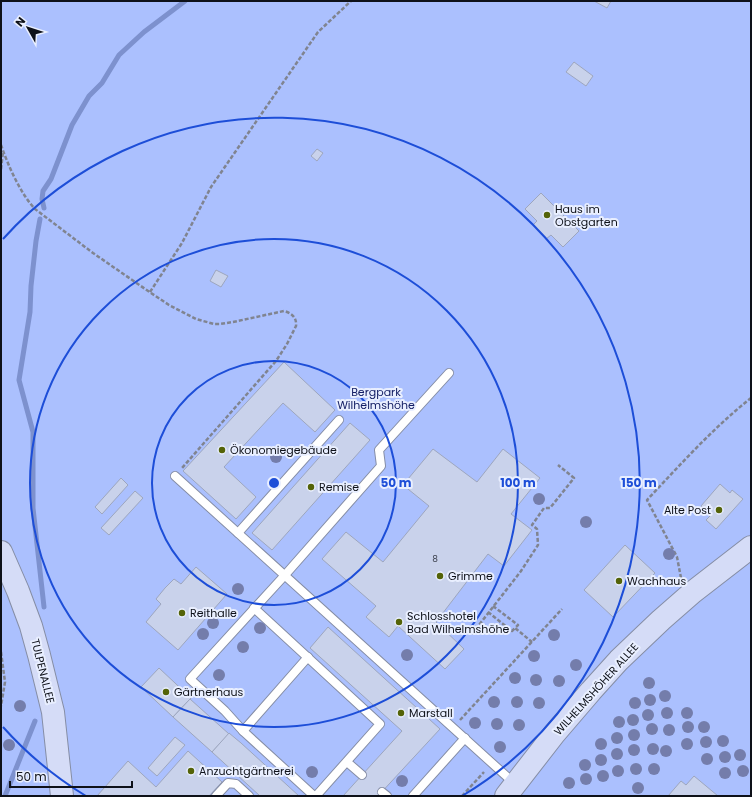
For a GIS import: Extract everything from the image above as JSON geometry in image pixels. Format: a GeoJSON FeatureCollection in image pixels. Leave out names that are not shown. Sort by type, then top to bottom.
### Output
{"type":"FeatureCollection","features":[{"type":"Feature","properties":{"kind":"main road","name":"WILHELMSHÖHER ALLEE"},"geometry":{"type":"LineString","coordinates":[[511,790],[560,727],[619,660],[693,592],[751,547]]}},
{"type":"Feature","properties":{"kind":"main road","name":"TULPENALLEE"},"geometry":{"type":"LineString","coordinates":[[1,552],[31,626],[41,662],[53,712],[62,796]]}},
{"type":"Feature","properties":{"kind":"lane"},"geometry":{"type":"LineString","coordinates":[[254,608],[380,724],[315,796],[243,731],[225,711],[190,679],[254,608],[285,575],[381,466],[379,450],[449,373]]}},
{"type":"Feature","properties":{"kind":"lane"},"geometry":{"type":"LineString","coordinates":[[238,533],[339,420]]}},
{"type":"Feature","properties":{"kind":"lane"},"geometry":{"type":"LineString","coordinates":[[175,476],[492,763],[511,790]]}},
{"type":"Feature","properties":{"kind":"lane"},"geometry":{"type":"LineString","coordinates":[[243,731],[308,657]]}},
{"type":"Feature","properties":{"kind":"lane"},"geometry":{"type":"LineString","coordinates":[[413,796],[465,738]]}},
{"type":"Feature","properties":{"kind":"lane"},"geometry":{"type":"LineString","coordinates":[[347,762],[362,775]]}},
{"type":"Feature","properties":{"kind":"lane"},"geometry":{"type":"LineString","coordinates":[[216,796],[228,783],[236,784],[249,796]]}},
{"type":"Feature","properties":{"kind":"path"},"geometry":{"type":"LineString","coordinates":[[150,292],[182,243],[211,187],[318,32],[351,1]]}},
{"type":"Feature","properties":{"kind":"path"},"geometry":{"type":"LineString","coordinates":[[1,144],[21,190],[35,209],[93,253],[190,317],[214,324],[220,324],[284,311],[293,315],[295,318],[296,326],[276,361],[175,476]]}},
{"type":"Feature","properties":{"kind":"path"},"geometry":{"type":"LineString","coordinates":[[1,169],[4,152]]}},
{"type":"Feature","properties":{"kind":"path"},"geometry":{"type":"LineString","coordinates":[[681,580],[677,556],[647,500],[708,436],[751,398]]}},
{"type":"Feature","properties":{"kind":"path"},"geometry":{"type":"LineString","coordinates":[[472,634],[521,572],[538,544],[537,529],[532,525],[544,508],[550,508],[574,478],[558,465]]}},
{"type":"Feature","properties":{"kind":"path"},"geometry":{"type":"LineString","coordinates":[[488,612],[512,632],[518,625],[494,606]]}},
{"type":"Feature","properties":{"kind":"path"},"geometry":{"type":"LineString","coordinates":[[453,728],[562,609]]}},
{"type":"Feature","properties":{"kind":"path"},"geometry":{"type":"LineString","coordinates":[[515,628],[532,642]]}},
{"type":"Feature","properties":{"kind":"path"},"geometry":{"type":"LineString","coordinates":[[1,652],[5,682],[1,706]]}},
{"type":"Feature","properties":{"kind":"path"},"geometry":{"type":"LineString","coordinates":[[462,796],[492,763]]}},
{"type":"Feature","properties":{"kind":"green space","name":"Bergpark Wilhelmshöhe"},"geometry":{"type":"Polygon","coordinates":[[[1,1],[751,1],[751,796],[1,796],[1,1]]]}},
{"type":"Feature","properties":{"kind":"building"},"geometry":{"type":"Polygon","coordinates":[[[594,1],[611,1],[607,8],[594,1]]]}},
{"type":"Feature","properties":{"kind":"building"},"geometry":{"type":"Polygon","coordinates":[[[574,62],[593,76],[586,86],[566,72],[574,62]]]}},
{"type":"Feature","properties":{"kind":"building"},"geometry":{"type":"Polygon","coordinates":[[[317,149],[323,153],[317,161],[311,156],[317,149]]]}},
{"type":"Feature","properties":{"kind":"building","name":"Haus im Obstgarten"},"geometry":{"type":"Polygon","coordinates":[[[541,193],[579,231],[563,247],[551,235],[546,239],[533,225],[537,221],[525,209],[541,193]]]}},
{"type":"Feature","properties":{"kind":"building"},"geometry":{"type":"Polygon","coordinates":[[[216,270],[228,276],[221,287],[210,281],[216,270]]]}},
{"type":"Feature","properties":{"kind":"building","name":"Ökonomiegebäude"},"geometry":{"type":"Polygon","coordinates":[[[284,362],[335,410],[315,432],[283,403],[224,467],[256,497],[236,519],[183,471],[284,362]]]}},
{"type":"Feature","properties":{"kind":"building","name":"Remise"},"geometry":{"type":"Polygon","coordinates":[[[350,423],[370,440],[272,550],[252,533],[350,423]]]}},
{"type":"Feature","properties":{"kind":"building"},"geometry":{"type":"Polygon","coordinates":[[[433,449],[477,482],[503,449],[540,478],[511,514],[532,530],[504,566],[488,554],[436,622],[464,649],[445,669],[398,626],[389,637],[366,617],[376,606],[322,559],[346,532],[383,562],[429,506],[403,485],[433,449]]]}},
{"type":"Feature","properties":{"kind":"building"},"geometry":{"type":"Polygon","coordinates":[[[121,478],[128,485],[102,514],[95,507],[121,478]]]}},
{"type":"Feature","properties":{"kind":"building","name":"Alte Post"},"geometry":{"type":"Polygon","coordinates":[[[720,484],[730,493],[732,490],[743,499],[716,529],[706,520],[711,515],[701,506],[720,484]]]}},
{"type":"Feature","properties":{"kind":"building"},"geometry":{"type":"Polygon","coordinates":[[[135,491],[143,498],[109,535],[101,528],[135,491]]]}},
{"type":"Feature","properties":{"kind":"building","name":"Wachhaus"},"geometry":{"type":"Polygon","coordinates":[[[625,545],[655,573],[613,617],[584,590],[625,545]]]}},
{"type":"Feature","properties":{"kind":"building","name":"Reithalle"},"geometry":{"type":"Polygon","coordinates":[[[196,567],[227,594],[178,650],[146,622],[161,604],[156,599],[165,588],[174,579],[181,584],[196,567]]]}},
{"type":"Feature","properties":{"kind":"building","name":"Marstall"},"geometry":{"type":"Polygon","coordinates":[[[328,627],[440,729],[378,796],[343,796],[402,731],[310,648],[328,627]]]}},
{"type":"Feature","properties":{"kind":"building","name":"Gärtnerhaus"},"geometry":{"type":"Polygon","coordinates":[[[159,668],[191,698],[173,717],[141,687],[159,668]]]}},
{"type":"Feature","properties":{"kind":"building"},"geometry":{"type":"Polygon","coordinates":[[[190,699],[229,734],[212,752],[173,717],[190,699]]]}},
{"type":"Feature","properties":{"kind":"building"},"geometry":{"type":"Polygon","coordinates":[[[229,733],[299,796],[260,796],[212,752],[229,733]]]}},
{"type":"Feature","properties":{"kind":"building"},"geometry":{"type":"Polygon","coordinates":[[[175,737],[185,745],[157,776],[148,768],[175,737]]]}},
{"type":"Feature","properties":{"kind":"building","name":"Anzuchtgärtnerei"},"geometry":{"type":"Polygon","coordinates":[[[188,751],[222,782],[209,796],[97,796],[128,761],[156,787],[188,751]]]}},
{"type":"Feature","properties":{"kind":"building"},"geometry":{"type":"Polygon","coordinates":[[[694,776],[718,796],[668,796],[681,781],[686,785],[694,776]]]}},
{"type":"Feature","properties":{"kind":"waterway"},"geometry":{"type":"LineString","coordinates":[[44,208],[42,199],[43,191],[51,179],[72,125],[89,96],[102,83],[119,55],[144,32],[185,1]]}},
{"type":"Feature","properties":{"kind":"waterway"},"geometry":{"type":"LineString","coordinates":[[40,219],[31,286],[30,312],[19,380],[33,432],[33,508],[44,607]]}},
{"type":"Feature","properties":{"kind":"waterway"},"geometry":{"type":"LineString","coordinates":[[5,796],[35,721]]}},
{"type":"Feature","properties":{"kind":"place","name":"Haus im Obstgarten"},"geometry":{"type":"Point","coordinates":[547,215]}},
{"type":"Feature","properties":{"kind":"place","name":"Ökonomiegebäude"},"geometry":{"type":"Point","coordinates":[222,450]}},
{"type":"Feature","properties":{"kind":"place","name":"Remise"},"geometry":{"type":"Point","coordinates":[311,487]}},
{"type":"Feature","properties":{"kind":"place","name":"Alte Post"},"geometry":{"type":"Point","coordinates":[719,510]}},
{"type":"Feature","properties":{"kind":"place","name":"Grimme"},"geometry":{"type":"Point","coordinates":[440,576]}},
{"type":"Feature","properties":{"kind":"place","name":"Wachhaus"},"geometry":{"type":"Point","coordinates":[619,581]}},
{"type":"Feature","properties":{"kind":"place","name":"Reithalle"},"geometry":{"type":"Point","coordinates":[182,613]}},
{"type":"Feature","properties":{"kind":"place","name":"Schlosshotel Bad Wilhelmshöhe"},"geometry":{"type":"Point","coordinates":[399,622]}},
{"type":"Feature","properties":{"kind":"place","name":"Gärtnerhaus"},"geometry":{"type":"Point","coordinates":[166,692]}},
{"type":"Feature","properties":{"kind":"place","name":"Marstall"},"geometry":{"type":"Point","coordinates":[401,713]}},
{"type":"Feature","properties":{"kind":"place","name":"Anzuchtgärtnerei"},"geometry":{"type":"Point","coordinates":[191,771]}}]}
